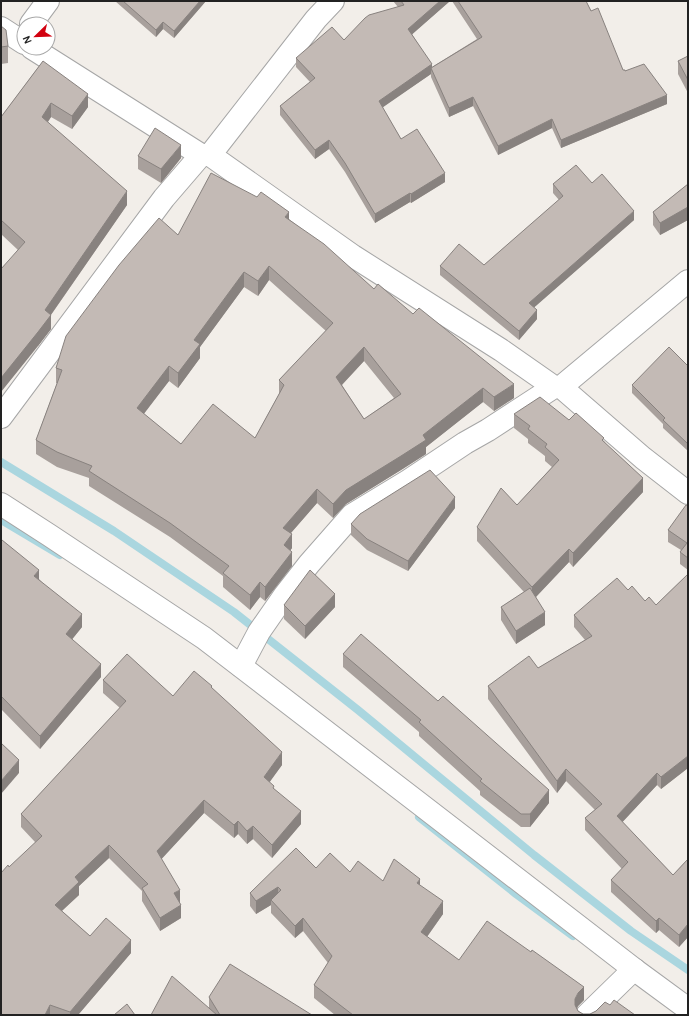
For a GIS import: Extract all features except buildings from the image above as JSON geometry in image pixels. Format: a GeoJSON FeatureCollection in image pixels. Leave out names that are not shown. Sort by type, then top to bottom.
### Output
{"type":"FeatureCollection","features":[{"type":"Feature","properties":{"kind":"street"},"geometry":{"type":"LineString","coordinates":[[39,16],[48,1]]}},
{"type":"Feature","properties":{"kind":"street"},"geometry":{"type":"LineString","coordinates":[[1,417],[164,198],[205,155],[311,25],[333,1]]}},
{"type":"Feature","properties":{"kind":"street"},"geometry":{"type":"LineString","coordinates":[[1,28],[16,34]]}},
{"type":"Feature","properties":{"kind":"street"},"geometry":{"type":"LineString","coordinates":[[54,56],[205,155],[353,256],[558,387],[688,494]]}},
{"type":"Feature","properties":{"kind":"street"},"geometry":{"type":"LineString","coordinates":[[241,666],[259,632],[284,596],[309,564],[352,515],[408,481],[465,443],[558,387],[688,281]]}},
{"type":"Feature","properties":{"kind":"street"},"geometry":{"type":"LineString","coordinates":[[1,504],[204,638],[635,970],[688,1009]]}},
{"type":"Feature","properties":{"kind":"street"},"geometry":{"type":"LineString","coordinates":[[587,1015],[635,970]]}},
{"type":"Feature","properties":{"kind":"waterway"},"geometry":{"type":"LineString","coordinates":[[1,462],[114,531],[234,612],[358,710],[534,855],[631,931],[688,970]]}},
{"type":"Feature","properties":{"kind":"waterway"},"geometry":{"type":"LineString","coordinates":[[1,520],[60,555]]}},
{"type":"Feature","properties":{"kind":"waterway"},"geometry":{"type":"LineString","coordinates":[[419,817],[516,894],[573,936]]}}]}
